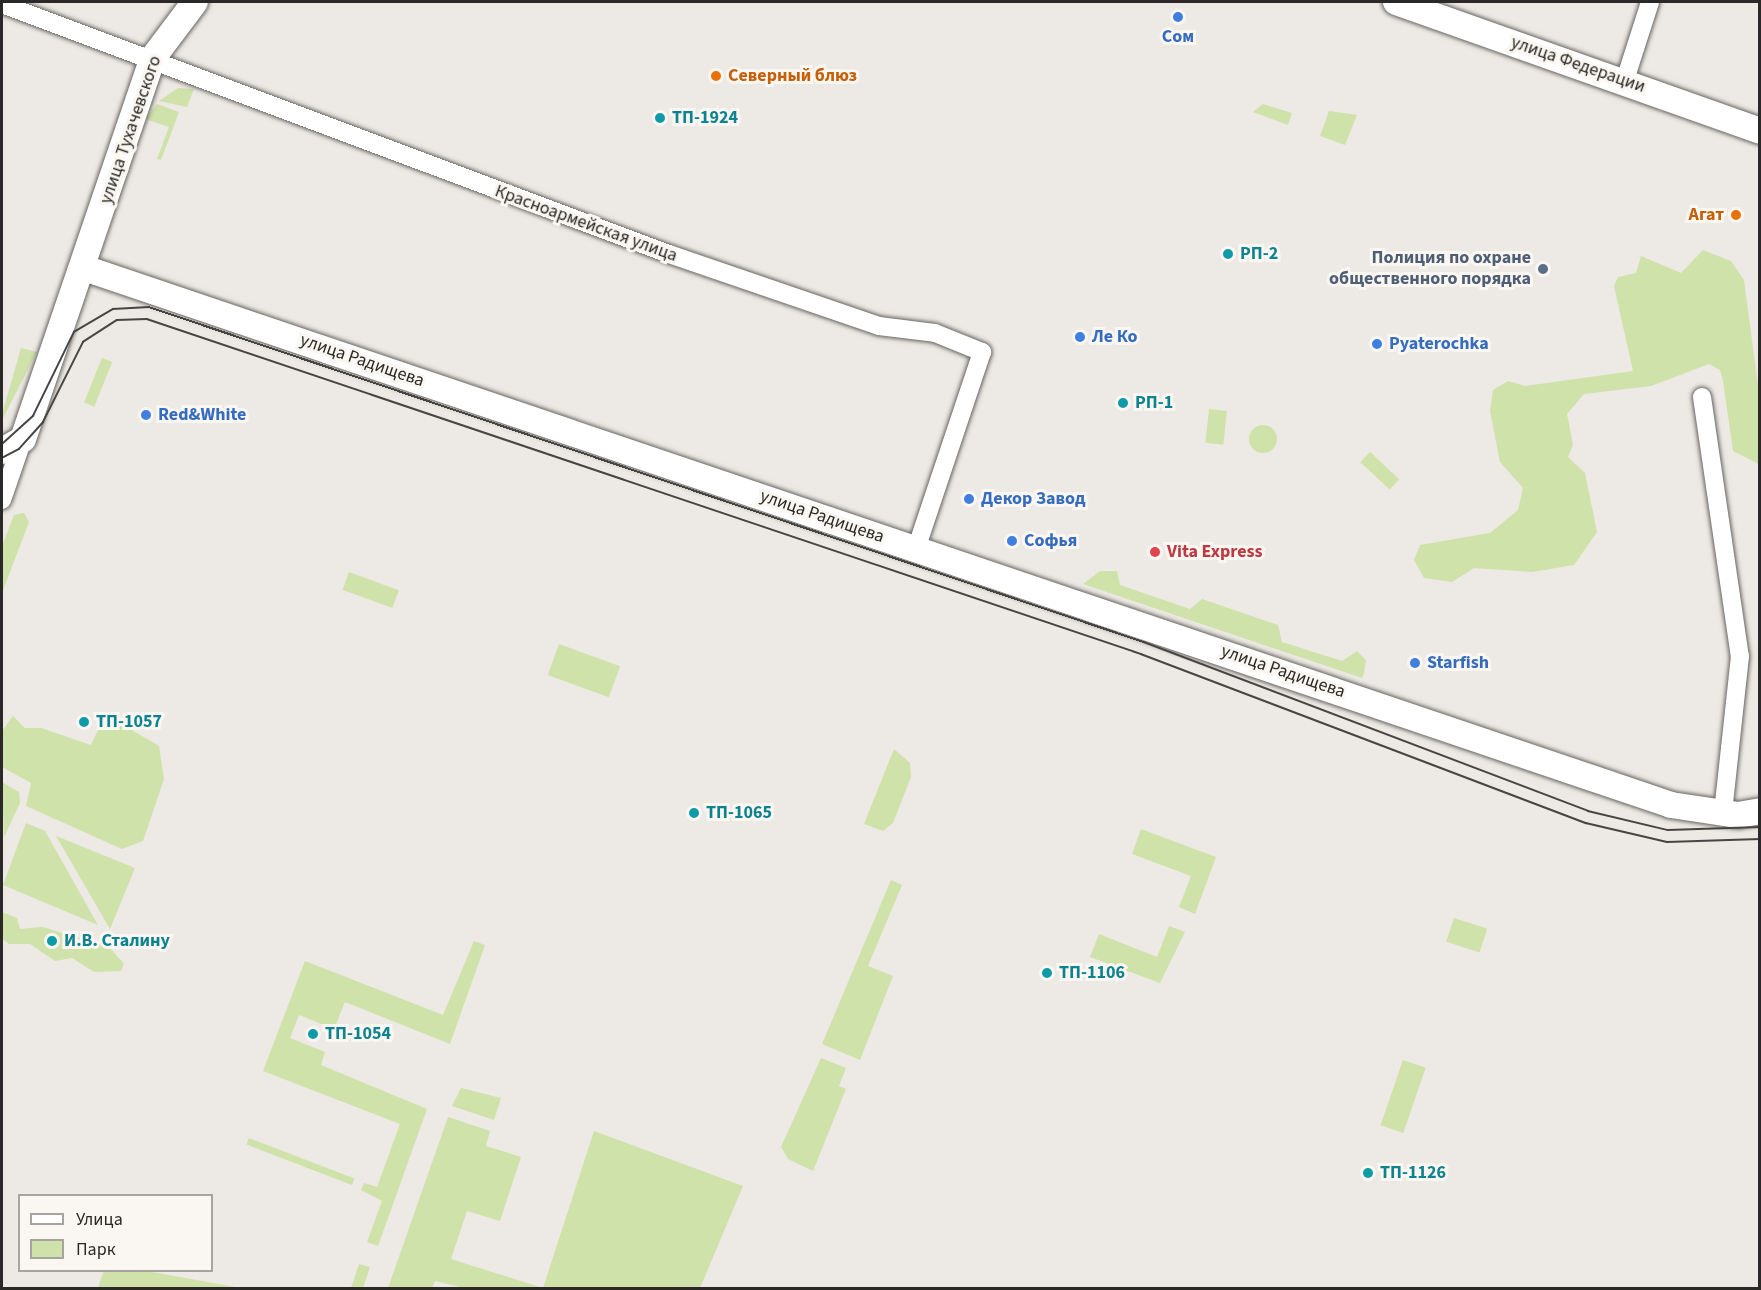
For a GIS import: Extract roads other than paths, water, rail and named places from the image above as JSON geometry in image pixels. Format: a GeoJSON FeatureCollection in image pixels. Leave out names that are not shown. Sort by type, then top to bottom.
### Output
{"type":"FeatureCollection","features":[{"type":"Feature","properties":{"kind":"street","name":"улица Тухачевского"},"geometry":{"type":"LineString","coordinates":[[84,268],[152,59],[195,2]]}},
{"type":"Feature","properties":{"kind":"street","name":"улица Федерации"},"geometry":{"type":"LineString","coordinates":[[1396,2],[1625,80],[1760,131]]}},
{"type":"Feature","properties":{"kind":"street"},"geometry":{"type":"LineString","coordinates":[[1625,80],[1650,2]]}},
{"type":"Feature","properties":{"kind":"street","name":"Красноармейская улица"},"geometry":{"type":"LineString","coordinates":[[2,4],[669,254],[879,326],[935,333],[982,352],[916,549]]}},
{"type":"Feature","properties":{"kind":"street"},"geometry":{"type":"LineString","coordinates":[[2,501],[12,445],[84,268]]}},
{"type":"Feature","properties":{"kind":"street","name":"улица Радищева"},"geometry":{"type":"LineString","coordinates":[[84,268],[1671,805],[1723,813],[1760,811]]}},
{"type":"Feature","properties":{"kind":"street"},"geometry":{"type":"LineString","coordinates":[[1702,397],[1740,656],[1723,813]]}},
{"type":"Feature","properties":{"kind":"tram line"},"geometry":{"type":"LineString","coordinates":[[2,444],[33,416],[74,332],[113,309],[149,307],[1144,642],[1588,811],[1668,830],[1760,827]]}},
{"type":"Feature","properties":{"kind":"tram line"},"geometry":{"type":"LineString","coordinates":[[2,458],[19,449],[43,422],[83,342],[117,320],[147,319],[1141,654],[1586,823],[1667,842],[1760,839]]}},
{"type":"Feature","properties":{"kind":"place","name":"Сом"},"geometry":{"type":"Point","coordinates":[1178,17]}},
{"type":"Feature","properties":{"kind":"place","name":"Северный блюз"},"geometry":{"type":"Point","coordinates":[716,76]}},
{"type":"Feature","properties":{"kind":"place","name":"ТП-1924"},"geometry":{"type":"Point","coordinates":[660,118]}},
{"type":"Feature","properties":{"kind":"place","name":"Агат"},"geometry":{"type":"Point","coordinates":[1736,215]}},
{"type":"Feature","properties":{"kind":"place","name":"РП-2"},"geometry":{"type":"Point","coordinates":[1228,254]}},
{"type":"Feature","properties":{"kind":"place","name":"Полиция по охране общественного порядка"},"geometry":{"type":"Point","coordinates":[1543,269]}},
{"type":"Feature","properties":{"kind":"place","name":"Ле Ко"},"geometry":{"type":"Point","coordinates":[1080,337]}},
{"type":"Feature","properties":{"kind":"place","name":"Pyaterochka"},"geometry":{"type":"Point","coordinates":[1377,344]}},
{"type":"Feature","properties":{"kind":"place","name":"РП-1"},"geometry":{"type":"Point","coordinates":[1123,403]}},
{"type":"Feature","properties":{"kind":"place","name":"Red&White"},"geometry":{"type":"Point","coordinates":[146,415]}},
{"type":"Feature","properties":{"kind":"place","name":"Декор Завод"},"geometry":{"type":"Point","coordinates":[969,499]}},
{"type":"Feature","properties":{"kind":"place","name":"Софья"},"geometry":{"type":"Point","coordinates":[1012,541]}},
{"type":"Feature","properties":{"kind":"place","name":"Vita Express"},"geometry":{"type":"Point","coordinates":[1155,552]}},
{"type":"Feature","properties":{"kind":"place","name":"Starfish"},"geometry":{"type":"Point","coordinates":[1415,663]}},
{"type":"Feature","properties":{"kind":"place","name":"ТП-1057"},"geometry":{"type":"Point","coordinates":[84,722]}},
{"type":"Feature","properties":{"kind":"place","name":"ТП-1065"},"geometry":{"type":"Point","coordinates":[694,813]}},
{"type":"Feature","properties":{"kind":"place","name":"И.В. Сталину"},"geometry":{"type":"Point","coordinates":[52,941]}},
{"type":"Feature","properties":{"kind":"place","name":"ТП-1106"},"geometry":{"type":"Point","coordinates":[1047,973]}},
{"type":"Feature","properties":{"kind":"place","name":"ТП-1054"},"geometry":{"type":"Point","coordinates":[313,1034]}},
{"type":"Feature","properties":{"kind":"place","name":"ТП-1126"},"geometry":{"type":"Point","coordinates":[1368,1173]}}]}
